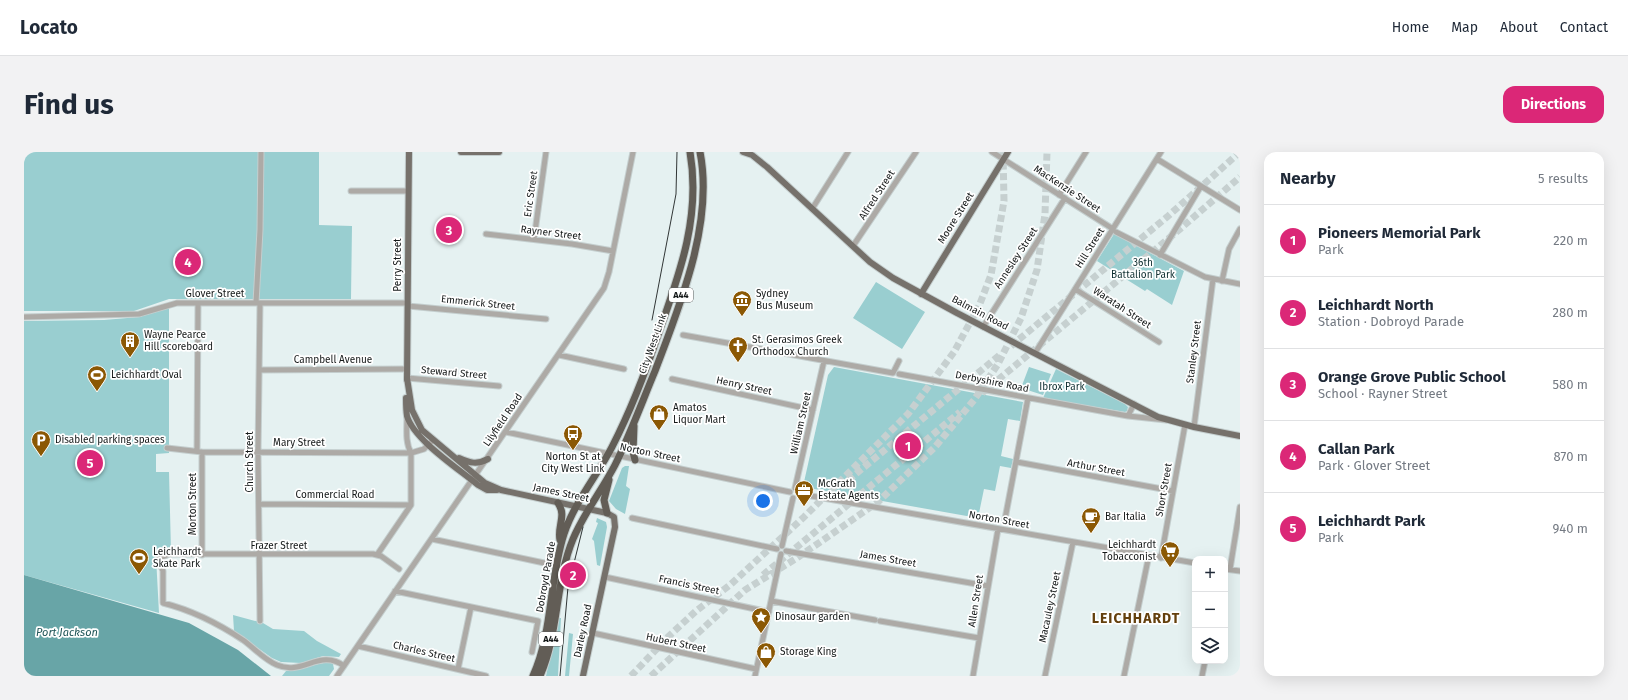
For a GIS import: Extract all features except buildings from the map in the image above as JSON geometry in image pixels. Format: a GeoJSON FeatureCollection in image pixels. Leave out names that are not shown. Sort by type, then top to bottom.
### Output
{"type":"FeatureCollection","features":[{"type":"Feature","properties":{"kind":"highway","name":"City West Link"},"geometry":{"type":"LineString","coordinates":[[577,507],[608,454],[621,428],[649,361],[679,275],[687,247],[693,206],[694,182],[690,152]]}},
{"type":"Feature","properties":{"kind":"highway","name":"City West Link"},"geometry":{"type":"LineString","coordinates":[[588,509],[619,456],[634,423],[667,338],[697,245],[703,202],[700,152]]}},
{"type":"Feature","properties":{"kind":"highway"},"geometry":{"type":"LineString","coordinates":[[634,423],[633,452],[636,460]]}},
{"type":"Feature","properties":{"kind":"highway"},"geometry":{"type":"LineString","coordinates":[[607,513],[604,500],[608,476]]}},
{"type":"Feature","properties":{"kind":"highway"},"geometry":{"type":"LineString","coordinates":[[558,503],[563,514],[559,535],[561,546]]}},
{"type":"Feature","properties":{"kind":"highway","name":"Dobroyd Parade"},"geometry":{"type":"LineString","coordinates":[[533,676],[542,650],[561,546],[568,523],[577,507]]}},
{"type":"Feature","properties":{"kind":"highway","name":"Dobroyd Parade"},"geometry":{"type":"LineString","coordinates":[[540,676],[551,641],[567,555],[573,538],[588,509]]}},
{"type":"Feature","properties":{"kind":"main road","name":"Perry Street"},"geometry":{"type":"LineString","coordinates":[[407,416],[408,152]]}},
{"type":"Feature","properties":{"kind":"main road"},"geometry":{"type":"LineString","coordinates":[[461,152],[499,152]]}},
{"type":"Feature","properties":{"kind":"main road","name":"Balmain Road"},"geometry":{"type":"LineString","coordinates":[[744,152],[755,157],[767,167],[876,266],[921,294],[1167,420],[1194,428],[1240,436]]}},
{"type":"Feature","properties":{"kind":"main road","name":"Moore Street"},"geometry":{"type":"LineString","coordinates":[[921,294],[1008,152]]}},
{"type":"Feature","properties":{"kind":"main road","name":"Perry Street"},"geometry":{"type":"LineString","coordinates":[[407,378],[414,417],[422,430],[433,439]]}},
{"type":"Feature","properties":{"kind":"main road"},"geometry":{"type":"LineString","coordinates":[[407,416],[414,430],[429,445],[474,478]]}},
{"type":"Feature","properties":{"kind":"main road"},"geometry":{"type":"LineString","coordinates":[[433,439],[454,456],[474,478]]}},
{"type":"Feature","properties":{"kind":"main road"},"geometry":{"type":"LineString","coordinates":[[454,456],[469,463],[478,463],[488,459]]}},
{"type":"Feature","properties":{"kind":"main road","name":"James Street"},"geometry":{"type":"LineString","coordinates":[[474,478],[487,490],[501,490],[607,513],[615,519]]}},
{"type":"Feature","properties":{"kind":"main road","name":"Darley Road"},"geometry":{"type":"LineString","coordinates":[[583,676],[616,524],[615,519]]}},
{"type":"Feature","properties":{"kind":"street","name":"Church Street"},"geometry":{"type":"LineString","coordinates":[[260,621],[258,303],[262,152]]}},
{"type":"Feature","properties":{"kind":"street","name":"Eric Street"},"geometry":{"type":"LineString","coordinates":[[534,239],[546,152]]}},
{"type":"Feature","properties":{"kind":"street","name":"Lilyfield Road"},"geometry":{"type":"LineString","coordinates":[[337,676],[488,459],[604,288],[633,152]]}},
{"type":"Feature","properties":{"kind":"street"},"geometry":{"type":"LineString","coordinates":[[812,209],[848,152]]}},
{"type":"Feature","properties":{"kind":"street","name":"Alfred Street"},"geometry":{"type":"LineString","coordinates":[[853,246],[916,152]]}},
{"type":"Feature","properties":{"kind":"street","name":"MacKenzie Street"},"geometry":{"type":"LineString","coordinates":[[992,152],[1114,231],[1205,277],[1240,284]]}},
{"type":"Feature","properties":{"kind":"street"},"geometry":{"type":"LineString","coordinates":[[1059,195],[1086,152]]}},
{"type":"Feature","properties":{"kind":"street","name":"Hill Street"},"geometry":{"type":"LineString","coordinates":[[1034,353],[1114,231],[1161,152]]}},
{"type":"Feature","properties":{"kind":"street"},"geometry":{"type":"LineString","coordinates":[[1157,159],[1240,210]]}},
{"type":"Feature","properties":{"kind":"street"},"geometry":{"type":"LineString","coordinates":[[1160,255],[1201,186]]}},
{"type":"Feature","properties":{"kind":"street"},"geometry":{"type":"LineString","coordinates":[[351,191],[408,191]]}},
{"type":"Feature","properties":{"kind":"street","name":"Annesley Street"},"geometry":{"type":"LineString","coordinates":[[983,327],[1065,198]]}},
{"type":"Feature","properties":{"kind":"street"},"geometry":{"type":"LineString","coordinates":[[1222,280],[1229,250],[1240,229]]}},
{"type":"Feature","properties":{"kind":"street","name":"Rayner Street"},"geometry":{"type":"LineString","coordinates":[[486,234],[572,244],[613,251]]}},
{"type":"Feature","properties":{"kind":"street","name":"Stanley Street"},"geometry":{"type":"LineString","coordinates":[[1194,428],[1212,279]]}},
{"type":"Feature","properties":{"kind":"street","name":"Waratah Street"},"geometry":{"type":"LineString","coordinates":[[1075,289],[1159,342]]}},
{"type":"Feature","properties":{"kind":"street","name":"Glover Street"},"geometry":{"type":"LineString","coordinates":[[24,317],[139,314],[170,304],[198,303],[408,305]]}},
{"type":"Feature","properties":{"kind":"street","name":"Morton Street"},"geometry":{"type":"LineString","coordinates":[[198,303],[199,452],[202,555]]}},
{"type":"Feature","properties":{"kind":"street","name":"Emmerick Street"},"geometry":{"type":"LineString","coordinates":[[408,305],[546,320]]}},
{"type":"Feature","properties":{"kind":"street"},"geometry":{"type":"LineString","coordinates":[[683,335],[892,373],[899,361]]}},
{"type":"Feature","properties":{"kind":"street"},"geometry":{"type":"LineString","coordinates":[[559,355],[624,369]]}},
{"type":"Feature","properties":{"kind":"street","name":"William Street"},"geometry":{"type":"LineString","coordinates":[[795,488],[824,361]]}},
{"type":"Feature","properties":{"kind":"street","name":"Campbell Avenue"},"geometry":{"type":"LineString","coordinates":[[259,370],[407,369]]}},
{"type":"Feature","properties":{"kind":"street","name":"Derbyshire Road"},"geometry":{"type":"LineString","coordinates":[[899,374],[1128,416],[1167,420]]}},
{"type":"Feature","properties":{"kind":"street","name":"Steward Street"},"geometry":{"type":"LineString","coordinates":[[407,378],[500,386]]}},
{"type":"Feature","properties":{"kind":"street","name":"Henry Street"},"geometry":{"type":"LineString","coordinates":[[672,379],[813,410]]}},
{"type":"Feature","properties":{"kind":"street"},"geometry":{"type":"LineString","coordinates":[[1005,519],[1028,398]]}},
{"type":"Feature","properties":{"kind":"street"},"geometry":{"type":"LineString","coordinates":[[1128,416],[1134,404]]}},
{"type":"Feature","properties":{"kind":"street","name":"Perry Street"},"geometry":{"type":"LineString","coordinates":[[407,416],[408,447],[411,452],[411,505]]}},
{"type":"Feature","properties":{"kind":"street","name":"Short Street"},"geometry":{"type":"LineString","coordinates":[[1161,558],[1185,425]]}},
{"type":"Feature","properties":{"kind":"street","name":"Norton Street"},"geometry":{"type":"LineString","coordinates":[[506,432],[790,492]]}},
{"type":"Feature","properties":{"kind":"street"},"geometry":{"type":"LineString","coordinates":[[429,445],[433,439]]}},
{"type":"Feature","properties":{"kind":"street","name":"Mary Street"},"geometry":{"type":"LineString","coordinates":[[168,448],[199,452],[258,453],[411,452],[424,449],[429,445]]}},
{"type":"Feature","properties":{"kind":"street","name":"Arthur Street"},"geometry":{"type":"LineString","coordinates":[[1017,462],[1173,491]]}},
{"type":"Feature","properties":{"kind":"street"},"geometry":{"type":"LineString","coordinates":[[755,676],[781,554],[784,548],[793,498],[790,492],[795,488],[800,494],[797,498],[793,498]]}},
{"type":"Feature","properties":{"kind":"street","name":"Norton Street"},"geometry":{"type":"LineString","coordinates":[[800,494],[1192,563]]}},
{"type":"Feature","properties":{"kind":"street","name":"Commercial Road"},"geometry":{"type":"LineString","coordinates":[[259,504],[411,505]]}},
{"type":"Feature","properties":{"kind":"street"},"geometry":{"type":"LineString","coordinates":[[399,569],[379,556],[411,505]]}},
{"type":"Feature","properties":{"kind":"street"},"geometry":{"type":"LineString","coordinates":[[1228,564],[1240,507]]}},
{"type":"Feature","properties":{"kind":"street"},"geometry":{"type":"LineString","coordinates":[[632,518],[777,549],[784,548]]}},
{"type":"Feature","properties":{"kind":"street","name":"Allen Street"},"geometry":{"type":"LineString","coordinates":[[973,676],[998,529]]}},
{"type":"Feature","properties":{"kind":"street"},"geometry":{"type":"LineString","coordinates":[[432,539],[549,564]]}},
{"type":"Feature","properties":{"kind":"street","name":"Macauley Street"},"geometry":{"type":"LineString","coordinates":[[1045,676],[1073,542]]}},
{"type":"Feature","properties":{"kind":"street","name":"James Street"},"geometry":{"type":"LineString","coordinates":[[784,548],[988,586]]}},
{"type":"Feature","properties":{"kind":"street"},"geometry":{"type":"LineString","coordinates":[[777,549],[781,554]]}},
{"type":"Feature","properties":{"kind":"street","name":"Frazer Street"},"geometry":{"type":"LineString","coordinates":[[344,666],[336,660],[327,659],[303,667],[277,665],[242,640],[211,622],[184,609],[163,603],[163,571],[158,562],[160,557],[164,555],[379,556]]}},
{"type":"Feature","properties":{"kind":"street"},"geometry":{"type":"LineString","coordinates":[[1124,676],[1149,556]]}},
{"type":"Feature","properties":{"kind":"street"},"geometry":{"type":"LineString","coordinates":[[1228,569],[1240,571]]}},
{"type":"Feature","properties":{"kind":"street","name":"Francis Street"},"geometry":{"type":"LineString","coordinates":[[605,577],[769,612]]}},
{"type":"Feature","properties":{"kind":"street"},"geometry":{"type":"LineString","coordinates":[[395,591],[538,622],[532,652]]}},
{"type":"Feature","properties":{"kind":"street"},"geometry":{"type":"LineString","coordinates":[[771,602],[979,638]]}},
{"type":"Feature","properties":{"kind":"street"},"geometry":{"type":"LineString","coordinates":[[458,669],[471,607]]}},
{"type":"Feature","properties":{"kind":"street","name":"Hubert Street"},"geometry":{"type":"LineString","coordinates":[[593,633],[756,669]]}},
{"type":"Feature","properties":{"kind":"street","name":"Charles Street"},"geometry":{"type":"LineString","coordinates":[[358,646],[486,676]]}},
{"type":"Feature","properties":{"kind":"street"},"geometry":{"type":"LineString","coordinates":[[1202,676],[1204,664]]}},
{"type":"Feature","properties":{"kind":"green space"},"geometry":{"type":"Polygon","coordinates":[[[24,152],[319,152],[319,225],[352,226],[351,299],[169,299],[134,311],[24,311],[24,152]]]}},
{"type":"Feature","properties":{"kind":"green space","name":"36th Battalion Park"},"geometry":{"type":"Polygon","coordinates":[[[1114,234],[1184,271],[1172,305],[1147,289],[1145,291],[1097,261],[1114,234]]]}},
{"type":"Feature","properties":{"kind":"green space"},"geometry":{"type":"Polygon","coordinates":[[[876,282],[925,312],[902,349],[853,318],[876,282]]]}},
{"type":"Feature","properties":{"kind":"green space"},"geometry":{"type":"Polygon","coordinates":[[[169,308],[169,453],[156,454],[156,472],[169,472],[171,551],[156,557],[159,613],[24,575],[24,321],[104,320],[139,317],[169,308]]]}},
{"type":"Feature","properties":{"kind":"green space"},"geometry":{"type":"Polygon","coordinates":[[[834,367],[1023,402],[1020,421],[1008,419],[1001,456],[1013,459],[1011,468],[1000,466],[995,491],[984,489],[978,518],[809,488],[804,482],[828,375],[834,367]]]}},
{"type":"Feature","properties":{"kind":"green space"},"geometry":{"type":"Polygon","coordinates":[[[1029,367],[1051,374],[1043,395],[1021,388],[1029,367]]]}},
{"type":"Feature","properties":{"kind":"green space","name":"Ibrox Park"},"geometry":{"type":"Polygon","coordinates":[[[1056,369],[1125,404],[1128,407],[1127,411],[1125,412],[1043,398],[1056,369]]]}},
{"type":"Feature","properties":{"kind":"green space"},"geometry":{"type":"Polygon","coordinates":[[[629,466],[626,486],[630,489],[625,514],[616,509],[609,501],[622,468],[629,466]]]}},
{"type":"Feature","properties":{"kind":"green space"},"geometry":{"type":"Polygon","coordinates":[[[597,518],[606,522],[607,527],[600,566],[597,565],[594,541],[592,539],[598,523],[596,522],[597,518]]]}},
{"type":"Feature","properties":{"kind":"green space"},"geometry":{"type":"Polygon","coordinates":[[[233,615],[263,623],[273,629],[304,631],[317,641],[341,654],[339,657],[323,656],[301,663],[281,662],[272,658],[234,631],[233,615]]]}},
{"type":"Feature","properties":{"kind":"green space"},"geometry":{"type":"Polygon","coordinates":[[[559,618],[561,618],[558,676],[546,676],[559,618]]]}},
{"type":"Feature","properties":{"kind":"green space"},"geometry":{"type":"Polygon","coordinates":[[[569,633],[573,634],[569,676],[565,676],[569,633]]]}},
{"type":"Feature","properties":{"kind":"green space"},"geometry":{"type":"Polygon","coordinates":[[[331,662],[334,669],[329,676],[282,676],[286,671],[298,670],[331,662]]]}},
{"type":"Feature","properties":{"kind":"water","name":"Port Jackson"},"geometry":{"type":"Polygon","coordinates":[[[24,575],[189,623],[238,650],[271,676],[24,676],[24,575]]]}},
{"type":"Feature","properties":{"kind":"tunnel"},"geometry":{"type":"LineString","coordinates":[[631,676],[669,636],[696,611],[730,585],[804,517],[908,414],[954,352],[979,306],[991,275],[1004,201],[1003,152]]}},
{"type":"Feature","properties":{"kind":"tunnel"},"geometry":{"type":"LineString","coordinates":[[651,676],[745,590],[797,558],[878,502],[935,447],[974,400],[998,364],[1021,318],[1037,270],[1045,214],[1047,152]]}},
{"type":"Feature","properties":{"kind":"tunnel"},"geometry":{"type":"LineString","coordinates":[[1011,346],[1167,217],[1240,152]]}},
{"type":"Feature","properties":{"kind":"tunnel"},"geometry":{"type":"LineString","coordinates":[[982,393],[1180,229],[1240,177]]}},
{"type":"Feature","properties":{"kind":"tunnel"},"geometry":{"type":"LineString","coordinates":[[840,487],[1001,354]]}},
{"type":"Feature","properties":{"kind":"tunnel"},"geometry":{"type":"LineString","coordinates":[[763,575],[960,412]]}},
{"type":"Feature","properties":{"kind":"tram line"},"geometry":{"type":"LineString","coordinates":[[652,320],[676,194],[677,152]]}},
{"type":"Feature","properties":{"kind":"tram line"},"geometry":{"type":"LineString","coordinates":[[560,676],[568,587],[583,527]]}},
{"type":"Feature","properties":{"kind":"place","name":"Orange Grove Public School"},"geometry":{"type":"Point","coordinates":[449,230]}},
{"type":"Feature","properties":{"kind":"place","name":"Callan Park"},"geometry":{"type":"Point","coordinates":[188,262]}},
{"type":"Feature","properties":{"kind":"place","name":"Sydney Bus Museum"},"geometry":{"type":"Point","coordinates":[742,317]}},
{"type":"Feature","properties":{"kind":"place","name":"Wayne Pearce Hill scoreboard"},"geometry":{"type":"Point","coordinates":[130,358]}},
{"type":"Feature","properties":{"kind":"place","name":"St. Gerasimos Greek Orthodox Church"},"geometry":{"type":"Point","coordinates":[738,363]}},
{"type":"Feature","properties":{"kind":"place","name":"Leichhardt Oval"},"geometry":{"type":"Point","coordinates":[97,392]}},
{"type":"Feature","properties":{"kind":"place","name":"Amatos Liquor Mart"},"geometry":{"type":"Point","coordinates":[659,431]}},
{"type":"Feature","properties":{"kind":"place","name":"Pioneers Memorial Park"},"geometry":{"type":"Point","coordinates":[908,446]}},
{"type":"Feature","properties":{"kind":"place","name":"Norton St at City West Link"},"geometry":{"type":"Point","coordinates":[573,451]}},
{"type":"Feature","properties":{"kind":"place","name":"Disabled parking spaces"},"geometry":{"type":"Point","coordinates":[41,457]}},
{"type":"Feature","properties":{"kind":"place","name":"Leichhardt Park"},"geometry":{"type":"Point","coordinates":[90,463]}},
{"type":"Feature","properties":{"kind":"place","name":"McGrath Estate Agents"},"geometry":{"type":"Point","coordinates":[804,507]}},
{"type":"Feature","properties":{"kind":"place","name":"Bar Italia"},"geometry":{"type":"Point","coordinates":[1091,534]}},
{"type":"Feature","properties":{"kind":"place","name":"Leichhardt Tobacconist"},"geometry":{"type":"Point","coordinates":[1170,568]}},
{"type":"Feature","properties":{"kind":"place","name":"Leichhardt Skate Park"},"geometry":{"type":"Point","coordinates":[139,575]}},
{"type":"Feature","properties":{"kind":"place","name":"Leichhardt North"},"geometry":{"type":"Point","coordinates":[573,575]}},
{"type":"Feature","properties":{"kind":"place","name":"Dinosaur garden"},"geometry":{"type":"Point","coordinates":[761,634]}},
{"type":"Feature","properties":{"kind":"place","name":"Storage King"},"geometry":{"type":"Point","coordinates":[766,669]}},
{"type":"Feature","properties":{"kind":"district","name":"LEICHHARDT"},"geometry":{"type":"Point","coordinates":[1136,618]}}]}
